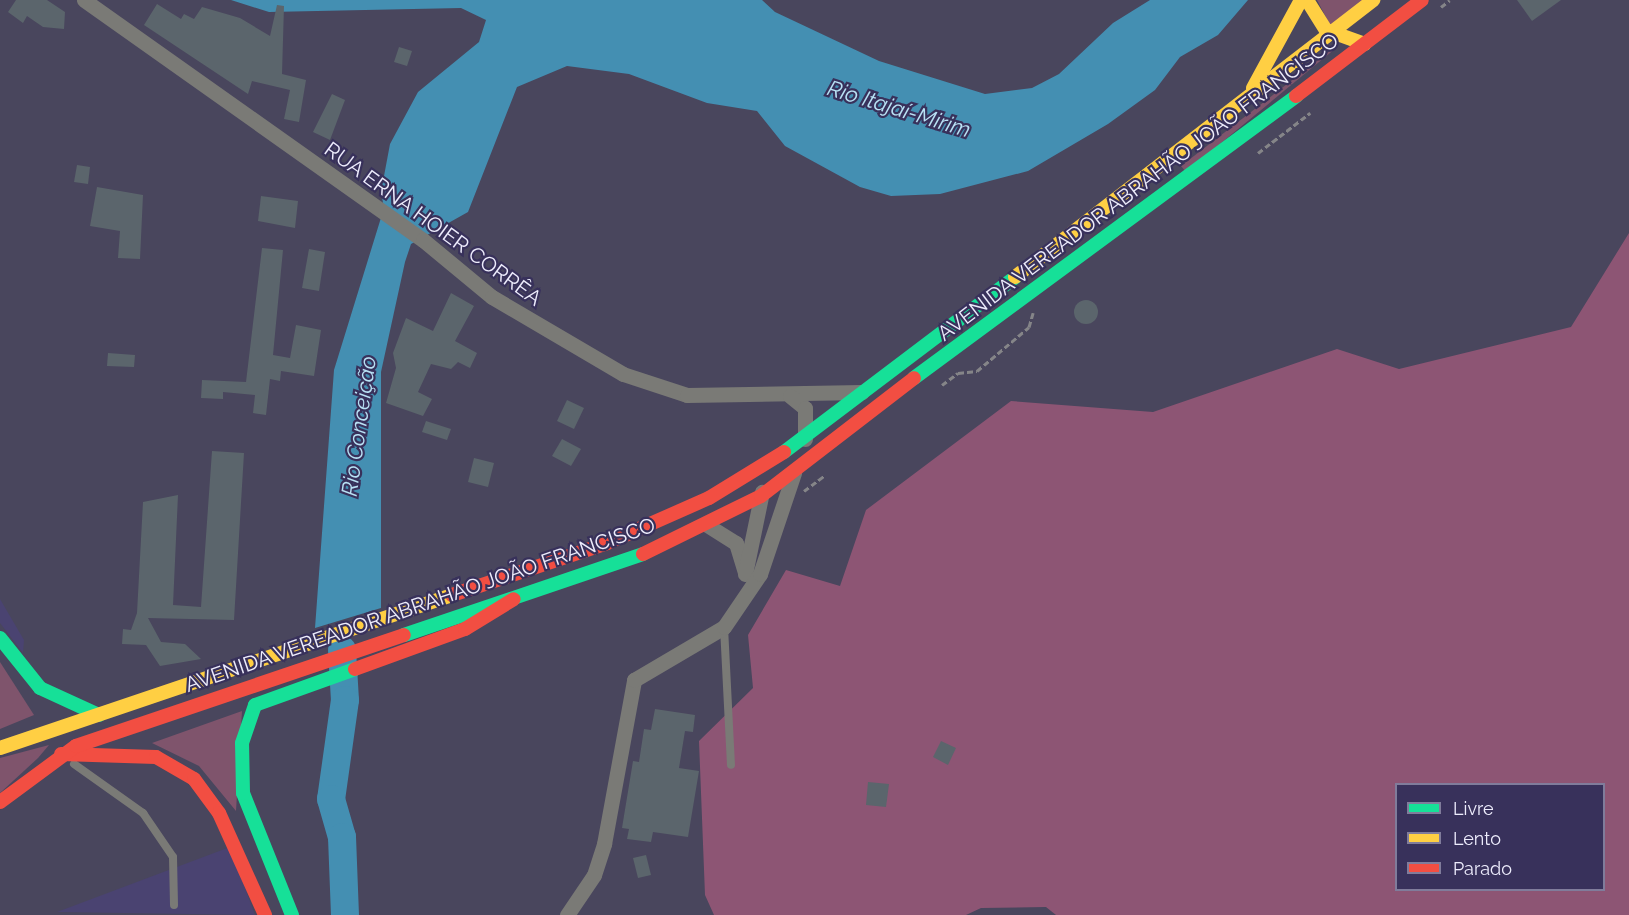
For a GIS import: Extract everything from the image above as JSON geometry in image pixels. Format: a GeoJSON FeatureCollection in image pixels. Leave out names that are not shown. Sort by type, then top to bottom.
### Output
{"type":"FeatureCollection","features":[{"type":"Feature","properties":{"kind":"main road"},"geometry":{"type":"LineString","coordinates":[[1237,109],[1273,58],[1301,0]]}},
{"type":"Feature","properties":{"kind":"main road"},"geometry":{"type":"LineString","coordinates":[[1307,0],[1315,20],[1332,34],[1365,44]]}},
{"type":"Feature","properties":{"kind":"main road","name":"AVENIDA VEREADOR ABRAHÃO JOÃO FRANCISCO"},"geometry":{"type":"LineString","coordinates":[[0,748],[409,611],[644,529],[770,464],[1237,109],[1374,0]]}},
{"type":"Feature","properties":{"kind":"main road"},"geometry":{"type":"LineString","coordinates":[[1394,0],[1395,20]]}},
{"type":"Feature","properties":{"kind":"main road","name":"AVENIDA VEREADOR ABRAHÃO JOÃO FRANCISCO"},"geometry":{"type":"LineString","coordinates":[[0,802],[61,754],[298,670],[646,553],[707,525],[761,496],[794,473],[1072,257],[1187,179],[1422,0]]}},
{"type":"Feature","properties":{"kind":"main road"},"geometry":{"type":"LineString","coordinates":[[292,915],[246,812],[242,743],[255,705],[302,686],[465,629],[514,599]]}},
{"type":"Feature","properties":{"kind":"main road"},"geometry":{"type":"LineString","coordinates":[[0,639],[40,688],[99,715]]}},
{"type":"Feature","properties":{"kind":"main road"},"geometry":{"type":"LineString","coordinates":[[61,754],[156,757],[194,778],[219,813],[265,915]]}},
{"type":"Feature","properties":{"kind":"street","name":"RUA ERNA HOIER CORRÊA"},"geometry":{"type":"LineString","coordinates":[[84,0],[423,240],[502,303],[648,386],[687,395],[790,396],[868,391]]}},
{"type":"Feature","properties":{"kind":"street"},"geometry":{"type":"LineString","coordinates":[[790,396],[805,408],[805,439]]}},
{"type":"Feature","properties":{"kind":"street"},"geometry":{"type":"LineString","coordinates":[[739,604],[761,496],[770,464]]}},
{"type":"Feature","properties":{"kind":"street"},"geometry":{"type":"LineString","coordinates":[[567,915],[594,875],[604,844],[634,680],[724,627],[760,574],[786,503],[794,473]]}},
{"type":"Feature","properties":{"kind":"street"},"geometry":{"type":"LineString","coordinates":[[707,525],[736,543],[746,574]]}},
{"type":"Feature","properties":{"kind":"lane"},"geometry":{"type":"LineString","coordinates":[[724,627],[731,765]]}},
{"type":"Feature","properties":{"kind":"lane"},"geometry":{"type":"LineString","coordinates":[[61,754],[143,813],[173,857],[174,905]]}},
{"type":"Feature","properties":{"kind":"path"},"geometry":{"type":"LineString","coordinates":[[1432,14],[1449,0]]}},
{"type":"Feature","properties":{"kind":"path"},"geometry":{"type":"LineString","coordinates":[[1254,155],[1317,107]]}},
{"type":"Feature","properties":{"kind":"path"},"geometry":{"type":"LineString","coordinates":[[940,386],[958,373],[977,371],[1029,327],[1032,314],[1041,307]]}},
{"type":"Feature","properties":{"kind":"path"},"geometry":{"type":"LineString","coordinates":[[786,503],[834,467]]}},
{"type":"Feature","properties":{"kind":"shaded area"},"geometry":{"type":"Polygon","coordinates":[[[1317,0],[1367,0],[1331,27],[1317,0]]]}},
{"type":"Feature","properties":{"kind":"shaded area"},"geometry":{"type":"Polygon","coordinates":[[[1335,47],[1186,172],[1181,166],[1335,47]]]}},
{"type":"Feature","properties":{"kind":"shaded area"},"geometry":{"type":"Polygon","coordinates":[[[1629,233],[1629,915],[1056,915],[1046,907],[981,908],[966,915],[714,915],[705,895],[699,741],[753,688],[748,635],[786,570],[840,586],[866,510],[1011,401],[1153,412],[1337,349],[1399,369],[1571,327],[1629,233]]]}},
{"type":"Feature","properties":{"kind":"shaded area"},"geometry":{"type":"Polygon","coordinates":[[[0,599],[24,640],[23,653],[0,623],[0,599]]]}},
{"type":"Feature","properties":{"kind":"shaded area"},"geometry":{"type":"Polygon","coordinates":[[[0,662],[34,715],[0,729],[0,662]]]}},
{"type":"Feature","properties":{"kind":"shaded area"},"geometry":{"type":"Polygon","coordinates":[[[242,711],[236,811],[199,766],[152,743],[242,711]]]}},
{"type":"Feature","properties":{"kind":"shaded area"},"geometry":{"type":"Polygon","coordinates":[[[49,745],[38,758],[0,793],[0,758],[49,745]]]}},
{"type":"Feature","properties":{"kind":"shaded area"},"geometry":{"type":"Polygon","coordinates":[[[230,847],[255,915],[57,912],[230,847]]]}},
{"type":"Feature","properties":{"kind":"water","name":"Rio Itajaí-Mirim"},"geometry":{"type":"Polygon","coordinates":[[[231,0],[762,0],[775,12],[879,61],[985,94],[1032,88],[1059,74],[1113,23],[1150,0],[1248,0],[1218,35],[1180,57],[1155,90],[1108,124],[1028,171],[940,194],[891,196],[860,187],[785,146],[757,111],[707,103],[629,74],[567,66],[517,87],[468,212],[411,244],[405,262],[381,372],[381,608],[315,628],[334,370],[384,208],[381,192],[390,144],[418,92],[479,42],[486,20],[461,8],[269,12],[231,0]]]}},
{"type":"Feature","properties":{"kind":"building"},"geometry":{"type":"Polygon","coordinates":[[[16,0],[47,0],[65,12],[64,29],[43,27],[27,16],[23,23],[8,12],[16,0]]]}},
{"type":"Feature","properties":{"kind":"building"},"geometry":{"type":"Polygon","coordinates":[[[1517,0],[1561,0],[1532,21],[1517,0]]]}},
{"type":"Feature","properties":{"kind":"building"},"geometry":{"type":"Polygon","coordinates":[[[157,4],[181,19],[184,14],[194,19],[202,7],[240,18],[270,36],[277,5],[284,6],[282,74],[306,80],[299,122],[284,119],[290,90],[252,81],[248,94],[144,25],[157,4]]]}},
{"type":"Feature","properties":{"kind":"building"},"geometry":{"type":"Polygon","coordinates":[[[399,47],[412,51],[407,66],[394,62],[399,47]]]}},
{"type":"Feature","properties":{"kind":"building"},"geometry":{"type":"Polygon","coordinates":[[[332,94],[345,100],[330,140],[313,132],[332,94]]]}},
{"type":"Feature","properties":{"kind":"building"},"geometry":{"type":"Polygon","coordinates":[[[77,165],[90,167],[88,184],[74,182],[77,165]]]}},
{"type":"Feature","properties":{"kind":"building"},"geometry":{"type":"Polygon","coordinates":[[[97,187],[143,195],[140,259],[118,258],[120,231],[90,226],[97,187]]]}},
{"type":"Feature","properties":{"kind":"building"},"geometry":{"type":"Polygon","coordinates":[[[261,196],[298,201],[295,228],[258,221],[261,196]]]}},
{"type":"Feature","properties":{"kind":"building"},"geometry":{"type":"Polygon","coordinates":[[[262,248],[283,250],[273,355],[290,358],[296,325],[321,330],[314,376],[281,371],[280,381],[270,379],[266,415],[253,413],[255,395],[223,392],[223,399],[201,398],[202,380],[246,382],[262,248]]]}},
{"type":"Feature","properties":{"kind":"building"},"geometry":{"type":"Polygon","coordinates":[[[309,249],[325,252],[319,291],[302,288],[309,249]]]}},
{"type":"Feature","properties":{"kind":"building"},"geometry":{"type":"Polygon","coordinates":[[[451,293],[474,306],[455,341],[477,353],[470,368],[458,362],[451,369],[431,364],[418,392],[432,399],[423,416],[386,403],[396,368],[393,353],[406,318],[433,331],[451,293]]]}},
{"type":"Feature","properties":{"kind":"building"},"geometry":{"type":"Polygon","coordinates":[[[1086,300],[1094,304],[1098,312],[1094,320],[1086,324],[1078,320],[1074,312],[1078,304],[1086,300]]]}},
{"type":"Feature","properties":{"kind":"building"},"geometry":{"type":"Polygon","coordinates":[[[108,353],[135,355],[134,367],[107,366],[108,353]]]}},
{"type":"Feature","properties":{"kind":"building"},"geometry":{"type":"Polygon","coordinates":[[[567,400],[584,408],[574,429],[557,421],[567,400]]]}},
{"type":"Feature","properties":{"kind":"building"},"geometry":{"type":"Polygon","coordinates":[[[426,421],[451,429],[447,440],[422,432],[426,421]]]}},
{"type":"Feature","properties":{"kind":"building"},"geometry":{"type":"Polygon","coordinates":[[[562,439],[581,449],[571,466],[552,456],[562,439]]]}},
{"type":"Feature","properties":{"kind":"building"},"geometry":{"type":"Polygon","coordinates":[[[212,451],[244,453],[234,620],[148,618],[161,642],[185,644],[201,659],[160,666],[146,645],[122,644],[123,629],[131,630],[137,613],[143,502],[178,495],[173,605],[201,607],[212,451]]]}},
{"type":"Feature","properties":{"kind":"building"},"geometry":{"type":"Polygon","coordinates":[[[474,458],[494,463],[488,487],[468,482],[474,458]]]}},
{"type":"Feature","properties":{"kind":"building"},"geometry":{"type":"Polygon","coordinates":[[[655,709],[695,715],[693,732],[685,731],[679,768],[699,771],[688,837],[653,832],[651,842],[627,839],[629,829],[622,828],[633,761],[639,762],[644,729],[651,730],[655,709]]]}},
{"type":"Feature","properties":{"kind":"building"},"geometry":{"type":"Polygon","coordinates":[[[941,741],[956,748],[948,765],[933,757],[941,741]]]}},
{"type":"Feature","properties":{"kind":"building"},"geometry":{"type":"Polygon","coordinates":[[[868,782],[889,784],[886,807],[866,805],[868,782]]]}},
{"type":"Feature","properties":{"kind":"building"},"geometry":{"type":"Polygon","coordinates":[[[646,855],[651,875],[638,878],[633,858],[646,855]]]}},
{"type":"Feature","properties":{"kind":"waterway","name":"Rio Conceição"},"geometry":{"type":"LineString","coordinates":[[342,650],[345,700],[331,799],[342,837],[345,915]]}},
{"type":"Feature","properties":{"kind":"traffic: fast"},"geometry":{"type":"LineString","coordinates":[[914,378],[1296,96]]}},
{"type":"Feature","properties":{"kind":"traffic: fast"},"geometry":{"type":"LineString","coordinates":[[784,452],[1015,277]]}},
{"type":"Feature","properties":{"kind":"traffic: fast"},"geometry":{"type":"LineString","coordinates":[[404,635],[643,554]]}},
{"type":"Feature","properties":{"kind":"traffic: fast"},"geometry":{"type":"LineString","coordinates":[[0,638],[40,688],[99,715]]}},
{"type":"Feature","properties":{"kind":"traffic: fast"},"geometry":{"type":"LineString","coordinates":[[292,915],[243,793],[242,743],[255,705],[355,669]]}},
{"type":"Feature","properties":{"kind":"traffic: slow"},"geometry":{"type":"LineString","coordinates":[[1253,88],[1301,0]]}},
{"type":"Feature","properties":{"kind":"traffic: slow"},"geometry":{"type":"LineString","coordinates":[[1307,0],[1326,30],[1365,44]]}},
{"type":"Feature","properties":{"kind":"traffic: slow"},"geometry":{"type":"LineString","coordinates":[[1015,277],[1374,0]]}},
{"type":"Feature","properties":{"kind":"traffic: slow"},"geometry":{"type":"LineString","coordinates":[[0,748],[452,595]]}},
{"type":"Feature","properties":{"kind":"traffic: jam"},"geometry":{"type":"LineString","coordinates":[[1296,96],[1422,0]]}},
{"type":"Feature","properties":{"kind":"traffic: jam"},"geometry":{"type":"LineString","coordinates":[[643,554],[761,496],[914,378]]}},
{"type":"Feature","properties":{"kind":"traffic: jam"},"geometry":{"type":"LineString","coordinates":[[452,595],[607,543],[709,498],[784,452]]}},
{"type":"Feature","properties":{"kind":"traffic: jam"},"geometry":{"type":"LineString","coordinates":[[355,669],[465,629],[514,599]]}},
{"type":"Feature","properties":{"kind":"traffic: jam"},"geometry":{"type":"LineString","coordinates":[[0,802],[76,746],[404,635]]}},
{"type":"Feature","properties":{"kind":"traffic: jam"},"geometry":{"type":"LineString","coordinates":[[61,754],[156,757],[194,779],[219,813],[265,915]]}}]}
